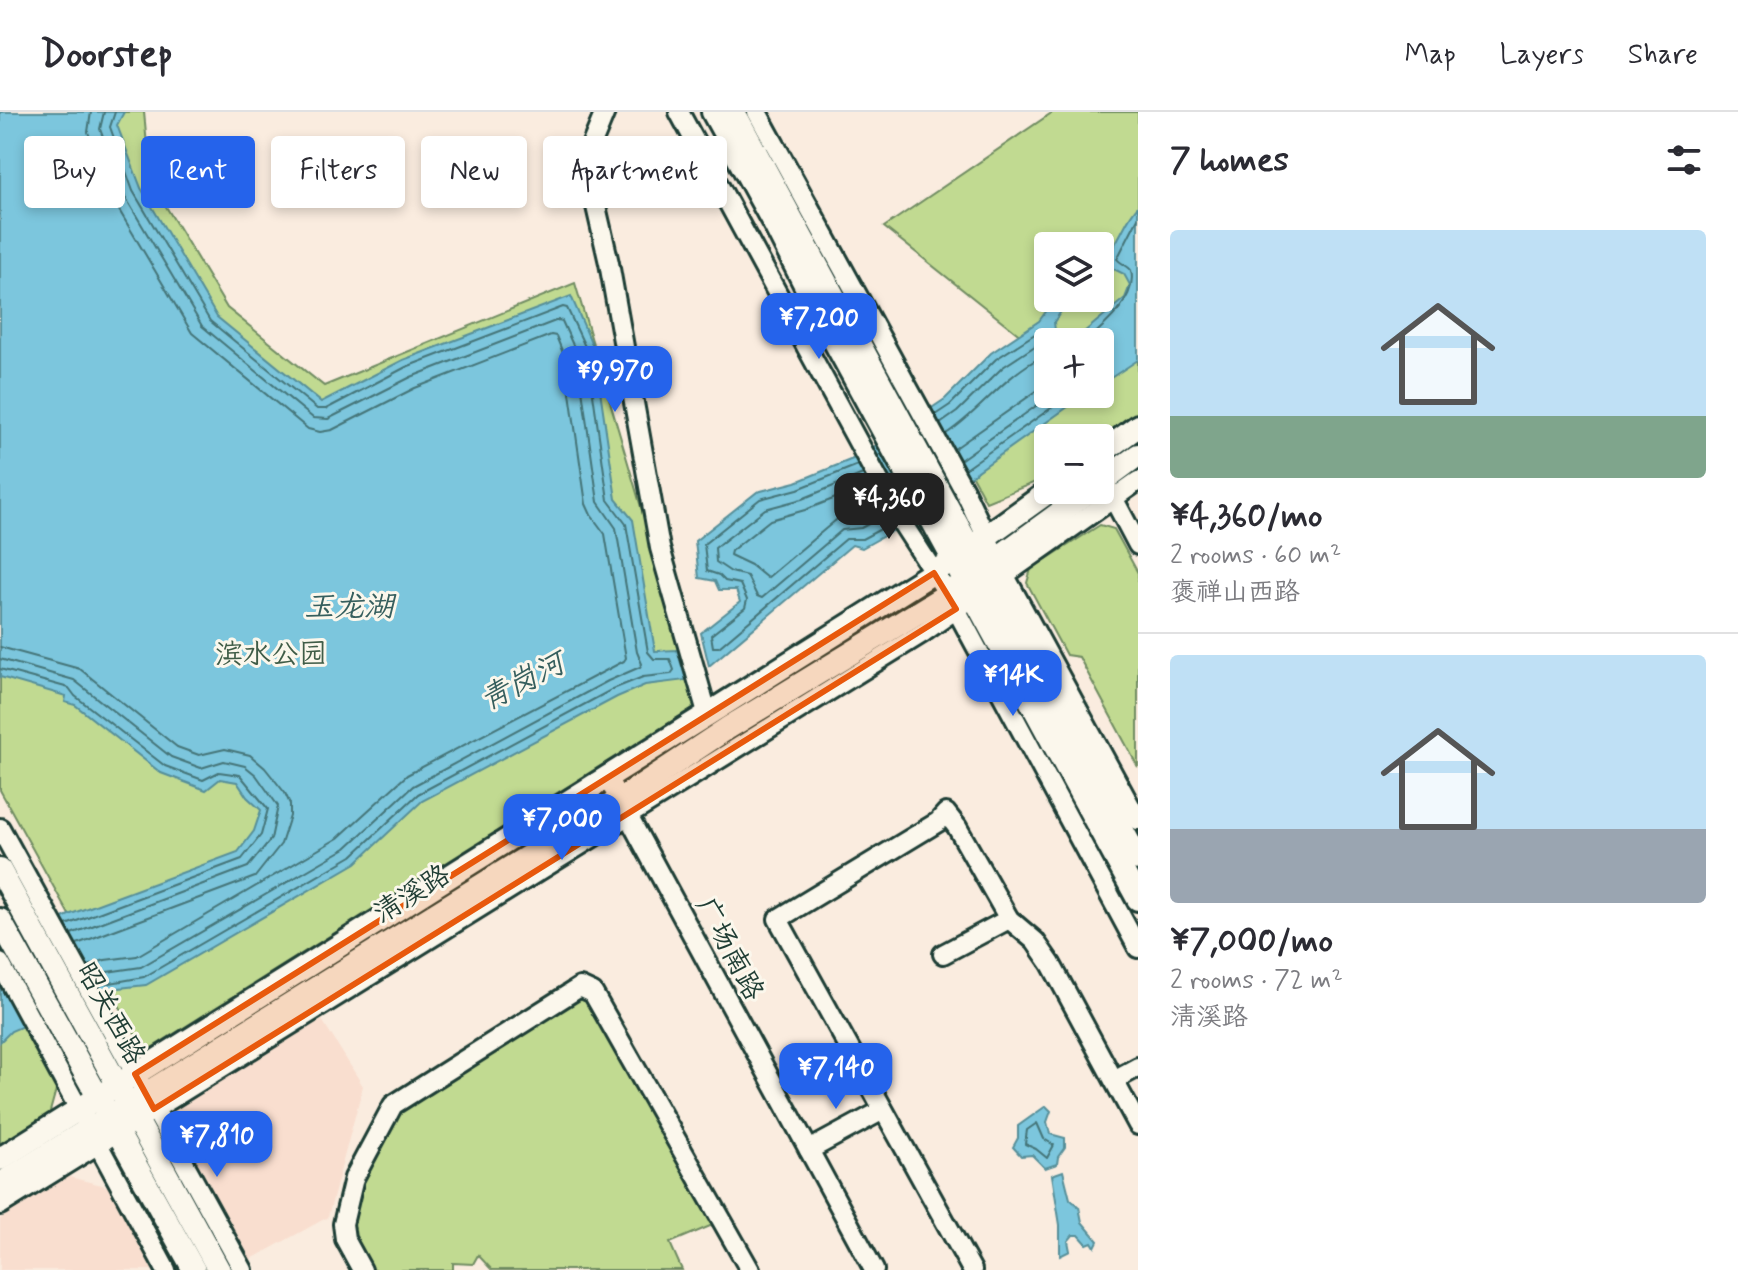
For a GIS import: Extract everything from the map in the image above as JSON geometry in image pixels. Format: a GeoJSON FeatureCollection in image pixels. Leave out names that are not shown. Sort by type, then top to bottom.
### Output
{"type":"FeatureCollection","features":[{"type":"Feature","properties":{"kind":"main road"},"geometry":{"type":"LineString","coordinates":[[713,112],[938,511],[970,549],[977,585],[1138,899]]}},
{"type":"Feature","properties":{"kind":"main road"},"geometry":{"type":"LineString","coordinates":[[734,112],[888,421]]}},
{"type":"Feature","properties":{"kind":"main road"},"geometry":{"type":"LineString","coordinates":[[1114,444],[1138,426]]}},
{"type":"Feature","properties":{"kind":"main road","name":"清溪路"},"geometry":{"type":"LineString","coordinates":[[1114,477],[1138,455]]}},
{"type":"Feature","properties":{"kind":"main road","name":"清溪路"},"geometry":{"type":"LineString","coordinates":[[127,1103],[608,779],[934,573],[1034,502]]}},
{"type":"Feature","properties":{"kind":"main road","name":"清溪路"},"geometry":{"type":"LineString","coordinates":[[0,1184],[127,1103],[624,808],[728,728],[977,585],[1081,504]]}},
{"type":"Feature","properties":{"kind":"main road"},"geometry":{"type":"LineString","coordinates":[[977,585],[1138,859]]}},
{"type":"Feature","properties":{"kind":"main road","name":"昭关西路"},"geometry":{"type":"LineString","coordinates":[[0,870],[33,909],[92,1018],[194,1270]]}},
{"type":"Feature","properties":{"kind":"main road","name":"昭关西路"},"geometry":{"type":"LineString","coordinates":[[2,922],[54,1039],[127,1103],[219,1270]]}},
{"type":"Feature","properties":{"kind":"main road","name":"清溪路"},"geometry":{"type":"LineString","coordinates":[[0,1159],[89,1127]]}},
{"type":"Feature","properties":{"kind":"street"},"geometry":{"type":"LineString","coordinates":[[605,112],[591,146],[595,202],[609,263],[660,548],[708,716]]}},
{"type":"Feature","properties":{"kind":"street"},"geometry":{"type":"LineString","coordinates":[[679,112],[902,523],[934,573],[977,585],[1138,820]]}},
{"type":"Feature","properties":{"kind":"street"},"geometry":{"type":"LineString","coordinates":[[757,112],[964,490],[977,585],[1138,948]]}},
{"type":"Feature","properties":{"kind":"street"},"geometry":{"type":"LineString","coordinates":[[1114,486],[1138,481]]}},
{"type":"Feature","properties":{"kind":"street"},"geometry":{"type":"LineString","coordinates":[[1112,504],[1138,545]]}},
{"type":"Feature","properties":{"kind":"street","name":"广场南路"},"geometry":{"type":"LineString","coordinates":[[608,779],[874,1270]]}},
{"type":"Feature","properties":{"kind":"street"},"geometry":{"type":"LineString","coordinates":[[972,1270],[778,919],[938,822],[946,813],[1009,919],[1035,941],[1051,964],[1114,1080],[1132,1099],[1138,1125]]}},
{"type":"Feature","properties":{"kind":"street"},"geometry":{"type":"LineString","coordinates":[[0,828],[33,909]]}},
{"type":"Feature","properties":{"kind":"street"},"geometry":{"type":"LineString","coordinates":[[943,954],[1009,919]]}},
{"type":"Feature","properties":{"kind":"street"},"geometry":{"type":"LineString","coordinates":[[0,963],[54,1039],[89,1127],[166,1270]]}},
{"type":"Feature","properties":{"kind":"street"},"geometry":{"type":"LineString","coordinates":[[362,1270],[345,1239],[343,1224],[354,1178],[393,1105],[580,987],[593,993],[750,1270]]}},
{"type":"Feature","properties":{"kind":"street"},"geometry":{"type":"LineString","coordinates":[[1114,1080],[1138,1067]]}},
{"type":"Feature","properties":{"kind":"street"},"geometry":{"type":"LineString","coordinates":[[127,1103],[243,1270]]}},
{"type":"Feature","properties":{"kind":"street"},"geometry":{"type":"LineString","coordinates":[[809,1150],[883,1110]]}},
{"type":"Feature","properties":{"kind":"street"},"geometry":{"type":"LineString","coordinates":[[0,1205],[89,1127]]}},
{"type":"Feature","properties":{"kind":"highlighted area"},"geometry":{"type":"Polygon","coordinates":[[[934,573],[956,609],[154,1109],[135,1074],[934,573]]]}},
{"type":"Feature","properties":{"kind":"shaded area"},"geometry":{"type":"Polygon","coordinates":[[[319,1015],[363,1086],[328,1217],[246,1262],[169,1125],[173,1102],[319,1015]]]}},
{"type":"Feature","properties":{"kind":"shaded area"},"geometry":{"type":"Polygon","coordinates":[[[65,1176],[110,1187],[155,1270],[0,1270],[0,1219],[65,1176]]]}},
{"type":"Feature","properties":{"kind":"green space","name":"玉龙湖"},"geometry":{"type":"Polygon","coordinates":[[[0,112],[144,112],[146,136],[141,136],[141,208],[167,208],[227,308],[324,386],[575,283],[699,704],[145,1052],[0,790],[0,112]]]}},
{"type":"Feature","properties":{"kind":"green space"},"geometry":{"type":"Polygon","coordinates":[[[1053,112],[1138,112],[1138,426],[1114,444],[1114,424],[1034,424],[1034,483],[986,502],[939,415],[1032,345],[884,227],[1053,112]]]}},
{"type":"Feature","properties":{"kind":"green space"},"geometry":{"type":"Polygon","coordinates":[[[1100,525],[1114,529],[1138,573],[1138,767],[1079,657],[1066,655],[1027,583],[1031,569],[1100,525]]]}},
{"type":"Feature","properties":{"kind":"green space"},"geometry":{"type":"Polygon","coordinates":[[[0,972],[59,1079],[49,1115],[0,1146],[0,972]]]}},
{"type":"Feature","properties":{"kind":"green space"},"geometry":{"type":"Polygon","coordinates":[[[585,993],[715,1224],[670,1243],[682,1270],[492,1270],[478,1255],[473,1264],[453,1263],[453,1270],[369,1270],[350,1234],[355,1197],[399,1110],[585,993]]]}},
{"type":"Feature","properties":{"kind":"water","name":"玉龙湖"},"geometry":{"type":"Polygon","coordinates":[[[0,112],[124,112],[117,125],[121,136],[24,136],[24,208],[125,208],[125,146],[141,188],[141,208],[153,208],[217,317],[321,402],[403,360],[571,296],[594,349],[616,499],[633,520],[655,651],[677,650],[686,680],[645,685],[617,697],[422,801],[356,863],[146,985],[110,989],[11,1031],[0,1042],[0,948],[71,914],[238,852],[254,831],[261,810],[237,782],[220,779],[206,790],[161,773],[75,705],[65,702],[66,696],[0,677],[0,112]]]}},
{"type":"Feature","properties":{"kind":"water"},"geometry":{"type":"Polygon","coordinates":[[[1138,206],[1138,360],[1114,376],[1114,328],[1089,328],[1108,312],[1114,312],[1114,307],[1125,298],[1130,285],[1124,274],[1114,269],[1114,245],[1138,206]]]}},
{"type":"Feature","properties":{"kind":"water"},"geometry":{"type":"Polygon","coordinates":[[[1046,312],[1061,312],[1054,322],[1055,328],[1034,328],[1034,408],[1066,408],[1044,424],[1034,424],[1034,431],[898,528],[862,548],[852,545],[709,666],[701,633],[740,602],[736,590],[719,590],[715,581],[699,578],[695,541],[757,492],[796,482],[860,456],[945,399],[991,353],[1039,321],[1046,312]]]}},
{"type":"Feature","properties":{"kind":"water"},"geometry":{"type":"Polygon","coordinates":[[[1046,1106],[1051,1111],[1047,1122],[1050,1134],[1065,1138],[1065,1147],[1057,1164],[1045,1168],[1032,1155],[1021,1156],[1013,1147],[1018,1138],[1018,1126],[1046,1106]]]}},
{"type":"Feature","properties":{"kind":"water"},"geometry":{"type":"Polygon","coordinates":[[[1063,1171],[1070,1199],[1079,1207],[1082,1222],[1098,1241],[1095,1247],[1092,1242],[1087,1244],[1079,1235],[1073,1235],[1068,1241],[1070,1251],[1060,1256],[1060,1225],[1052,1175],[1063,1171]]]}},
{"type":"Feature","properties":{"kind":"park label","name":"滨水公园"},"geometry":{"type":"Point","coordinates":[271,653]}},
{"type":"Feature","properties":{"kind":"water label","name":"青岗河"},"geometry":{"type":"Point","coordinates":[522,681]}}]}
